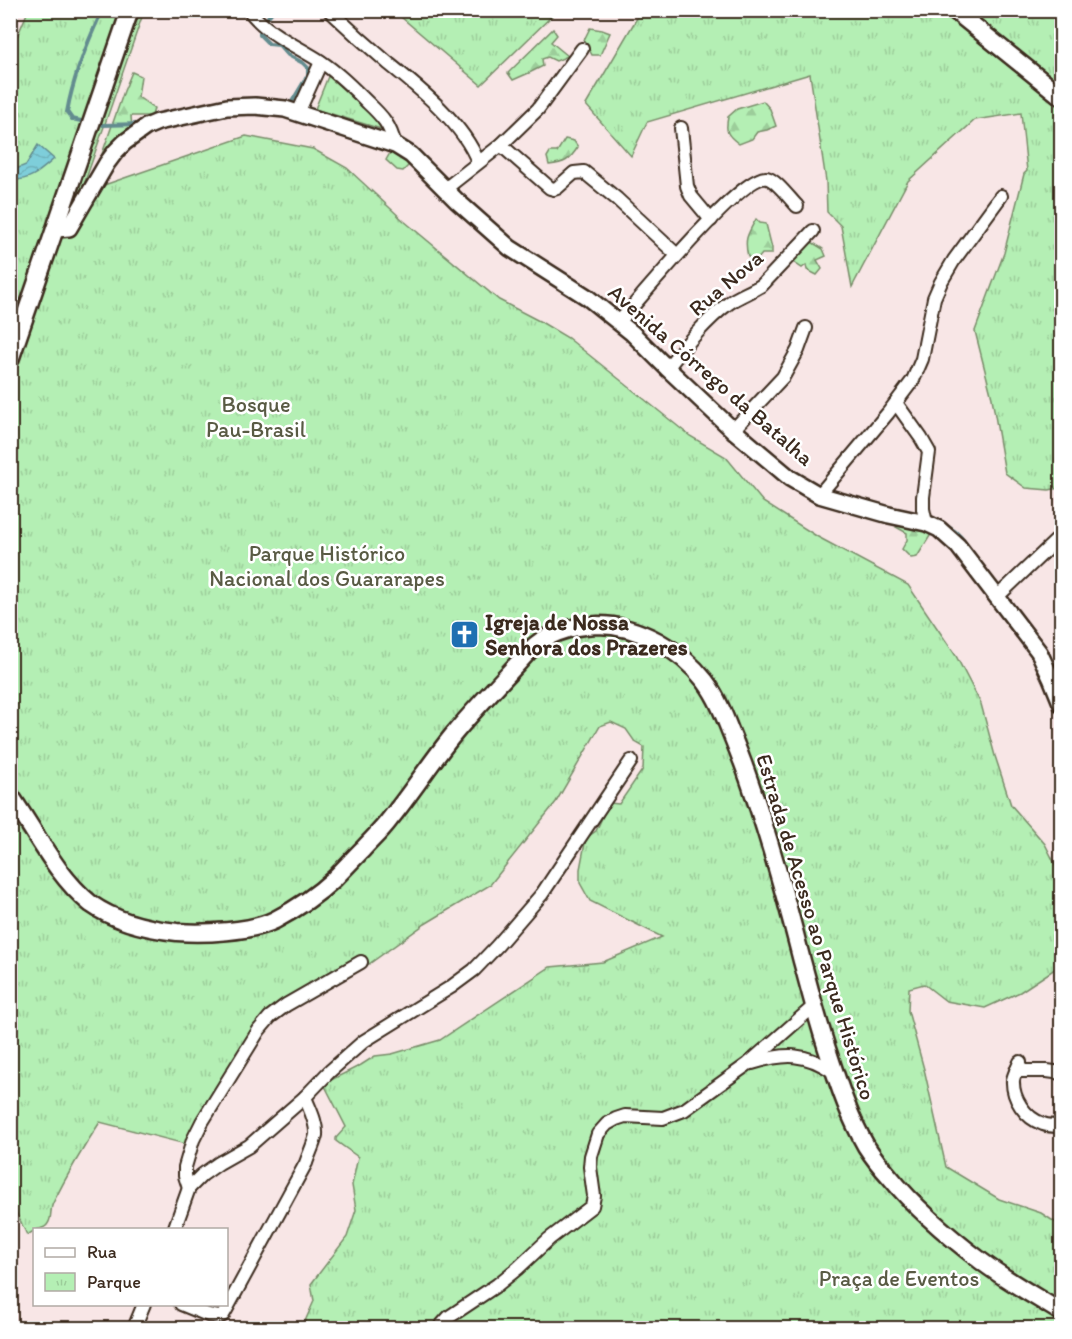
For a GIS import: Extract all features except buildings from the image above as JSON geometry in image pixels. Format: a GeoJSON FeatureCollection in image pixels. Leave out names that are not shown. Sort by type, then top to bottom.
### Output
{"type":"FeatureCollection","features":[{"type":"Feature","properties":{"kind":"main road"},"geometry":{"type":"LineString","coordinates":[[10,360],[130,10]]}},
{"type":"Feature","properties":{"kind":"main road"},"geometry":{"type":"LineString","coordinates":[[954,10],[1062,97]]}},
{"type":"Feature","properties":{"kind":"main road","name":"Estrada de Acesso ao Parque Histórico"},"geometry":{"type":"LineString","coordinates":[[10,795],[65,876],[92,904],[104,911],[144,927],[165,931],[220,932],[259,925],[273,921],[333,880],[388,822],[453,735],[534,645],[550,635],[585,626],[605,625],[626,628],[644,635],[668,647],[690,664],[718,701],[744,766],[771,847],[813,1007],[834,1072],[846,1106],[868,1149],[905,1195],[927,1216],[982,1262],[1062,1313]]}},
{"type":"Feature","properties":{"kind":"street"},"geometry":{"type":"LineString","coordinates":[[249,10],[255,19],[267,29],[342,77],[382,116],[389,125],[395,145]]}},
{"type":"Feature","properties":{"kind":"street"},"geometry":{"type":"LineString","coordinates":[[329,10],[443,112],[462,133],[478,162]]}},
{"type":"Feature","properties":{"kind":"street"},"geometry":{"type":"LineString","coordinates":[[445,189],[501,144],[538,109],[582,49]]}},
{"type":"Feature","properties":{"kind":"street"},"geometry":{"type":"LineString","coordinates":[[300,108],[321,62]]}},
{"type":"Feature","properties":{"kind":"street","name":"Avenida Córrego da Batalha"},"geometry":{"type":"LineString","coordinates":[[56,229],[69,228],[107,163],[125,142],[146,127],[185,115],[227,107],[300,108],[395,145],[411,155],[457,201],[510,248],[587,297],[619,322],[733,430],[790,478],[819,495],[926,523],[949,537],[1039,652],[1062,705]]}},
{"type":"Feature","properties":{"kind":"street"},"geometry":{"type":"LineString","coordinates":[[681,128],[687,186],[691,196],[711,220]]}},
{"type":"Feature","properties":{"kind":"street"},"geometry":{"type":"LineString","coordinates":[[501,144],[550,188],[557,188],[574,173],[584,172],[617,199],[677,255]]}},
{"type":"Feature","properties":{"kind":"street"},"geometry":{"type":"LineString","coordinates":[[619,322],[677,255],[711,220],[738,193],[758,179],[763,177],[772,180],[797,206]]}},
{"type":"Feature","properties":{"kind":"street"},"geometry":{"type":"LineString","coordinates":[[819,495],[913,380],[922,359],[934,298],[941,282],[954,260],[1001,196]]}},
{"type":"Feature","properties":{"kind":"street","name":"Rua Nova"},"geometry":{"type":"LineString","coordinates":[[667,368],[685,346],[727,305],[762,285],[813,231]]}},
{"type":"Feature","properties":{"kind":"street"},"geometry":{"type":"LineString","coordinates":[[733,430],[783,377],[798,350],[806,328]]}},
{"type":"Feature","properties":{"kind":"street"},"geometry":{"type":"LineString","coordinates":[[896,402],[930,452],[923,497],[926,523]]}},
{"type":"Feature","properties":{"kind":"street"},"geometry":{"type":"LineString","coordinates":[[997,597],[1062,535]]}},
{"type":"Feature","properties":{"kind":"street"},"geometry":{"type":"LineString","coordinates":[[175,1228],[189,1188],[202,1175],[249,1146],[364,1041],[452,987],[474,970],[542,894],[631,761]]}},
{"type":"Feature","properties":{"kind":"street"},"geometry":{"type":"LineString","coordinates":[[189,1188],[185,1167],[193,1140],[259,1030],[270,1017],[286,1005],[361,962]]}},
{"type":"Feature","properties":{"kind":"street"},"geometry":{"type":"LineString","coordinates":[[439,1329],[449,1317],[497,1285],[568,1223],[592,1206],[594,1196],[590,1167],[591,1156],[598,1134],[607,1124],[626,1116],[663,1118],[684,1110],[748,1064],[813,1007]]}},
{"type":"Feature","properties":{"kind":"street"},"geometry":{"type":"LineString","coordinates":[[748,1064],[780,1056],[791,1056],[811,1059],[834,1072]]}},
{"type":"Feature","properties":{"kind":"street"},"geometry":{"type":"LineString","coordinates":[[1062,1073],[1018,1066],[1013,1078],[1017,1101],[1028,1116],[1043,1124],[1062,1126]]}},
{"type":"Feature","properties":{"kind":"street"},"geometry":{"type":"LineString","coordinates":[[185,1306],[219,1317],[226,1310],[306,1163],[316,1135],[315,1124],[305,1097]]}},
{"type":"Feature","properties":{"kind":"street"},"geometry":{"type":"LineString","coordinates":[[134,1329],[144,1306]]}},
{"type":"Feature","properties":{"kind":"green space","name":"Parque Histórico Nacional dos Guararapes"},"geometry":{"type":"Polygon","coordinates":[[[28,11],[144,11],[81,193],[246,136],[313,149],[347,168],[404,221],[499,300],[568,338],[690,436],[726,457],[763,502],[818,537],[908,585],[956,656],[981,704],[1011,805],[1045,844],[1061,876],[1061,965],[1020,992],[985,1008],[946,1001],[924,984],[909,988],[908,1011],[925,1073],[946,1167],[999,1199],[1041,1213],[1061,1226],[1061,1328],[302,1328],[314,1301],[311,1284],[347,1237],[356,1210],[352,1185],[358,1157],[336,1141],[346,1127],[325,1086],[331,1080],[375,1056],[392,1054],[440,1040],[550,967],[603,962],[662,937],[590,901],[580,883],[580,869],[586,838],[596,831],[609,803],[619,804],[643,769],[644,747],[635,742],[626,729],[611,722],[600,726],[556,802],[490,885],[425,924],[362,969],[342,966],[275,1013],[189,1145],[100,1122],[53,1203],[49,1222],[42,1228],[33,1228],[33,1232],[27,1235],[11,1205],[11,51],[28,11]]]}},
{"type":"Feature","properties":{"kind":"green space"},"geometry":{"type":"Polygon","coordinates":[[[394,11],[557,11],[481,85],[394,11]]]}},
{"type":"Feature","properties":{"kind":"green space"},"geometry":{"type":"Polygon","coordinates":[[[641,11],[1061,11],[1062,486],[1060,488],[1049,490],[1026,488],[1005,473],[992,398],[975,331],[1004,253],[1024,174],[1027,171],[1021,113],[975,120],[908,181],[852,287],[841,226],[827,212],[826,181],[810,74],[647,122],[631,156],[586,105],[641,11]]]}},
{"type":"Feature","properties":{"kind":"green space"},"geometry":{"type":"Polygon","coordinates":[[[590,28],[610,33],[600,55],[592,55],[584,40],[590,28]]]}},
{"type":"Feature","properties":{"kind":"green space"},"geometry":{"type":"Polygon","coordinates":[[[553,29],[557,35],[551,42],[568,56],[556,61],[548,57],[542,59],[543,66],[513,80],[508,73],[553,29]]]}},
{"type":"Feature","properties":{"kind":"green space"},"geometry":{"type":"Polygon","coordinates":[[[132,72],[141,76],[138,97],[154,108],[152,116],[131,116],[132,128],[110,145],[101,157],[124,91],[132,72]]]}},
{"type":"Feature","properties":{"kind":"green space"},"geometry":{"type":"Polygon","coordinates":[[[329,74],[391,132],[315,109],[329,74]]]}},
{"type":"Feature","properties":{"kind":"green space"},"geometry":{"type":"Polygon","coordinates":[[[763,101],[770,109],[776,126],[757,132],[752,139],[739,144],[728,133],[728,117],[737,109],[763,101]]]}},
{"type":"Feature","properties":{"kind":"green space"},"geometry":{"type":"Polygon","coordinates":[[[565,139],[574,141],[578,147],[566,160],[549,165],[547,157],[550,152],[557,152],[565,139]]]}},
{"type":"Feature","properties":{"kind":"green space"},"geometry":{"type":"Polygon","coordinates":[[[390,153],[402,153],[411,163],[403,171],[397,170],[386,160],[390,153]]]}},
{"type":"Feature","properties":{"kind":"green space"},"geometry":{"type":"Polygon","coordinates":[[[756,219],[766,224],[772,248],[772,254],[762,254],[757,260],[748,257],[746,246],[748,233],[756,219]]]}},
{"type":"Feature","properties":{"kind":"green space"},"geometry":{"type":"Polygon","coordinates":[[[810,241],[823,249],[826,256],[817,260],[822,269],[817,275],[807,270],[806,265],[802,268],[793,262],[810,241]]]}},
{"type":"Feature","properties":{"kind":"green space"},"geometry":{"type":"Polygon","coordinates":[[[901,521],[927,529],[930,536],[917,557],[911,558],[902,549],[907,540],[907,533],[896,527],[901,521]]]}},
{"type":"Feature","properties":{"kind":"water"},"geometry":{"type":"Polygon","coordinates":[[[38,145],[54,159],[29,177],[11,180],[11,171],[26,165],[38,145]]]}},
{"type":"Feature","properties":{"kind":"waterway"},"geometry":{"type":"LineString","coordinates":[[268,17],[273,10]]}},
{"type":"Feature","properties":{"kind":"waterway"},"geometry":{"type":"LineString","coordinates":[[81,121],[72,119],[67,112],[81,62],[101,13]]}},
{"type":"Feature","properties":{"kind":"waterway"},"geometry":{"type":"LineString","coordinates":[[260,28],[260,35],[269,44],[279,45],[288,55],[308,68],[308,75],[290,105]]}},
{"type":"Feature","properties":{"kind":"waterway"},"geometry":{"type":"LineString","coordinates":[[103,125],[141,124]]}},
{"type":"Feature","properties":{"kind":"waterway"},"geometry":{"type":"LineString","coordinates":[[942,524],[956,532],[966,544]]}},
{"type":"Feature","properties":{"kind":"place","name":"Igreja de Nossa Senhora dos Prazeres"},"geometry":{"type":"Point","coordinates":[464,635]}},
{"type":"Feature","properties":{"kind":"park label","name":"Bosque Pau-Brasil"},"geometry":{"type":"Point","coordinates":[256,416]}},
{"type":"Feature","properties":{"kind":"park label","name":"Praça de Eventos"},"geometry":{"type":"Point","coordinates":[899,1278]}}]}
